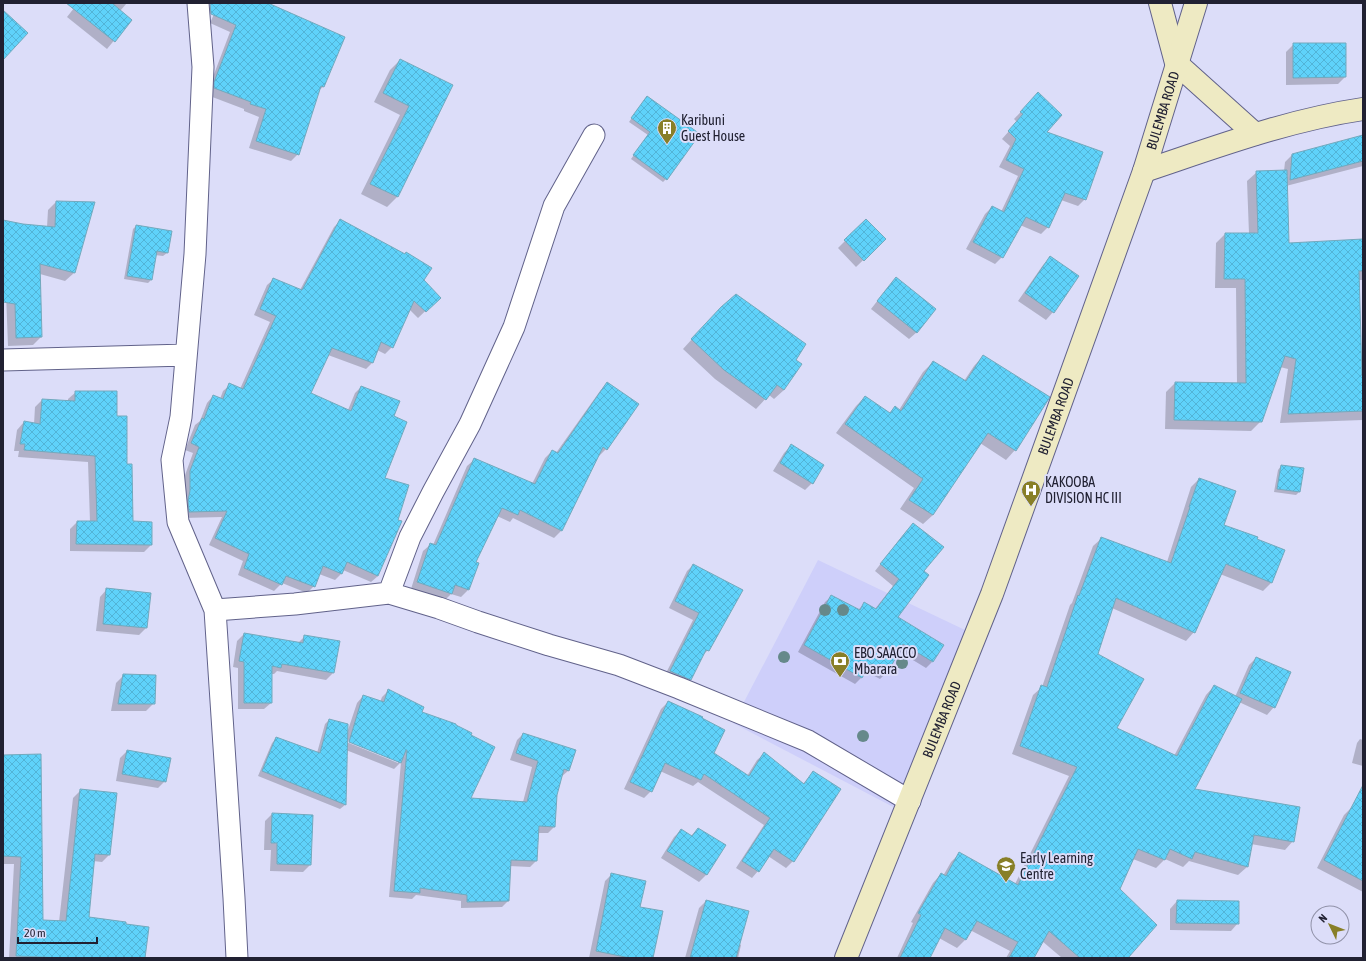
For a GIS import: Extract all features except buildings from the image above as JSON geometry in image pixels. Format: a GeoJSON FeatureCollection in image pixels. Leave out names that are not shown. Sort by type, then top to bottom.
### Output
{"type":"FeatureCollection","features":[{"type":"Feature","properties":{"kind":"main road"},"geometry":{"type":"LineString","coordinates":[[1160,3],[1176,63],[1255,134]]}},
{"type":"Feature","properties":{"kind":"main road","name":"BULEMBA ROAD"},"geometry":{"type":"LineString","coordinates":[[846,958],[995,587],[1144,171],[1176,63],[1196,3]]}},
{"type":"Feature","properties":{"kind":"main road"},"geometry":{"type":"LineString","coordinates":[[1144,171],[1255,134],[1338,113],[1363,109]]}},
{"type":"Feature","properties":{"kind":"street"},"geometry":{"type":"LineString","coordinates":[[198,3],[202,67],[194,254],[181,416],[172,460],[178,522],[215,610],[237,958]]}},
{"type":"Feature","properties":{"kind":"street"},"geometry":{"type":"LineString","coordinates":[[389,593],[410,537],[470,424],[514,326],[554,206],[594,135]]}},
{"type":"Feature","properties":{"kind":"street"},"geometry":{"type":"LineString","coordinates":[[3,360],[186,354]]}},
{"type":"Feature","properties":{"kind":"street"},"geometry":{"type":"LineString","coordinates":[[215,610],[295,604],[389,593],[549,645],[619,665],[679,688],[808,741],[910,801]]}},
{"type":"Feature","properties":{"kind":"shaded area"},"geometry":{"type":"Polygon","coordinates":[[[818,560],[965,630],[899,810],[733,723],[818,560]]]}},
{"type":"Feature","properties":{"kind":"place","name":"Karibuni Guest House"},"geometry":{"type":"Point","coordinates":[667,145]}},
{"type":"Feature","properties":{"kind":"place","name":"KAKOOBA DIVISION HC III"},"geometry":{"type":"Point","coordinates":[1031,507]}},
{"type":"Feature","properties":{"kind":"place","name":"EBO SAACCO Mbarara"},"geometry":{"type":"Point","coordinates":[840,678]}},
{"type":"Feature","properties":{"kind":"place","name":"Early Learning Centre"},"geometry":{"type":"Point","coordinates":[1006,883]}}]}
